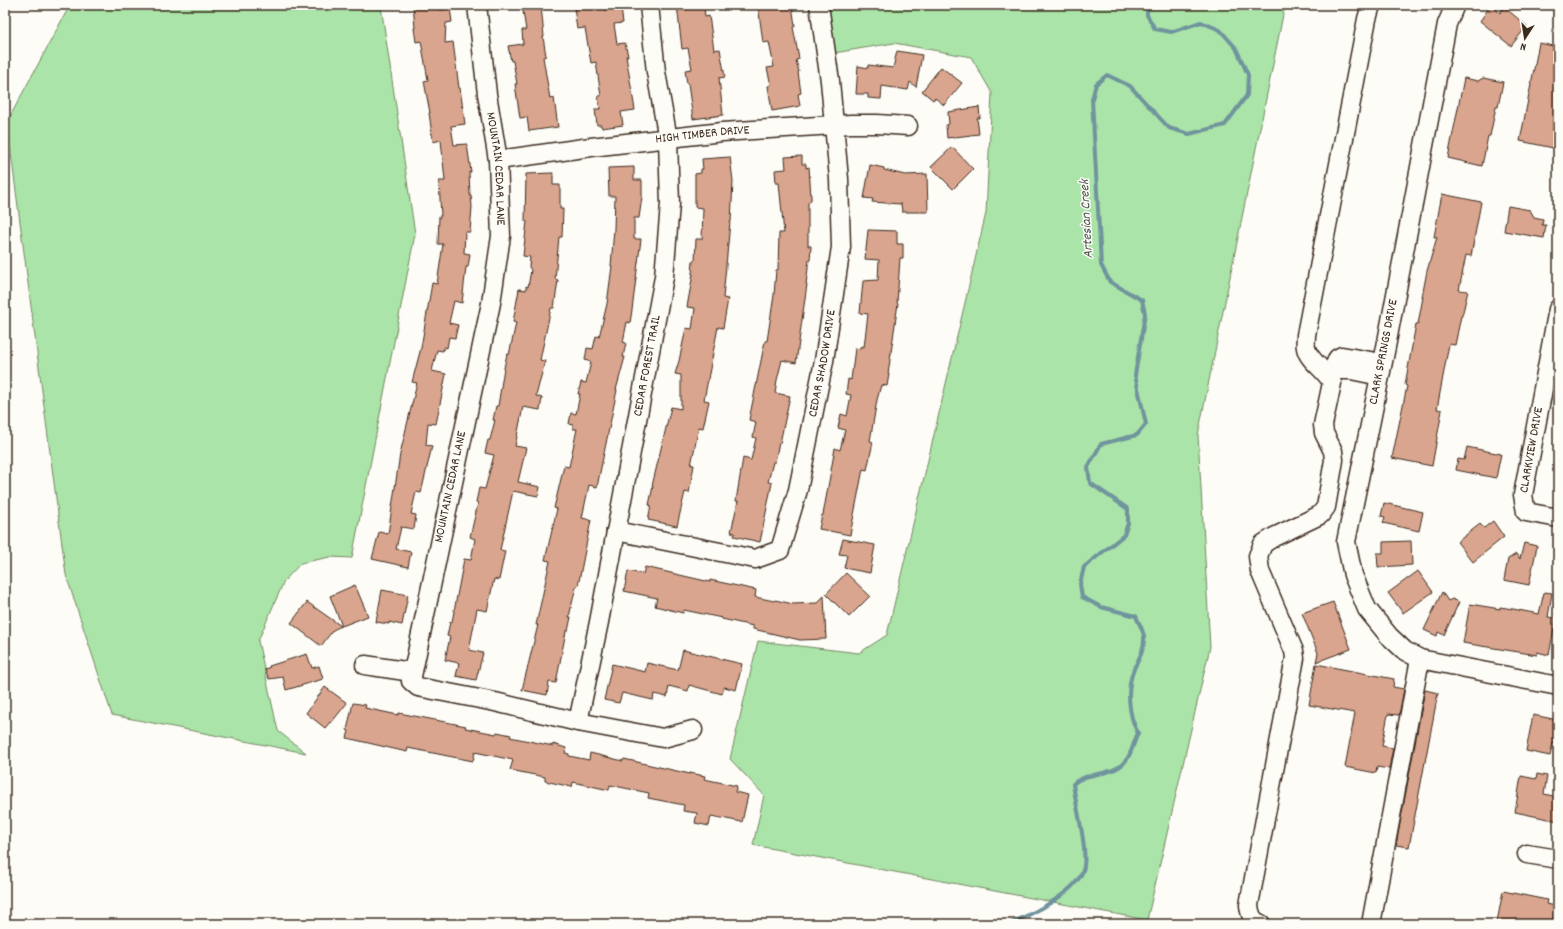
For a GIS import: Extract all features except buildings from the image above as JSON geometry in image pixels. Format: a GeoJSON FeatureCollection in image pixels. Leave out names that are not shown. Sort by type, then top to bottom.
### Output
{"type":"FeatureCollection","features":[{"type":"Feature","properties":{"kind":"street","name":"MOUNTAIN CEDAR LANE"},"geometry":{"type":"LineString","coordinates":[[412,672],[490,303],[501,236],[498,160],[487,94],[476,5]]}},
{"type":"Feature","properties":{"kind":"street","name":"CEDAR FOREST TRAIL"},"geometry":{"type":"LineString","coordinates":[[578,722],[599,622],[664,277],[670,204],[668,139],[656,72],[649,5]]}},
{"type":"Feature","properties":{"kind":"street","name":"CEDAR SHADOW DRIVE"},"geometry":{"type":"LineString","coordinates":[[616,530],[755,559],[780,550],[798,490],[822,368],[841,248],[839,178],[830,81],[819,5]]}},
{"type":"Feature","properties":{"kind":"street"},"geometry":{"type":"LineString","coordinates":[[1330,369],[1310,358],[1306,348],[1306,335],[1367,19],[1371,5]]}},
{"type":"Feature","properties":{"kind":"street","name":"CLARK SPRINGS DRIVE"},"geometry":{"type":"LineString","coordinates":[[1455,5],[1447,24],[1381,369],[1346,542],[1353,576],[1367,609],[1389,636],[1405,651],[1429,660],[1558,686]]}},
{"type":"Feature","properties":{"kind":"street","name":"HIGH TIMBER DRIVE"},"geometry":{"type":"LineString","coordinates":[[498,160],[591,147],[722,132],[877,124],[908,126]]}},
{"type":"Feature","properties":{"kind":"street","name":"CLARKVIEW DRIVE"},"geometry":{"type":"LineString","coordinates":[[1557,315],[1523,495],[1526,512],[1558,518]]}},
{"type":"Feature","properties":{"kind":"street"},"geometry":{"type":"LineString","coordinates":[[1261,924],[1257,923],[1250,916],[1249,905],[1295,658],[1294,651],[1260,571],[1258,556],[1263,544],[1274,537],[1320,515],[1326,507],[1334,460],[1333,451],[1324,433],[1323,425],[1332,388],[1330,369],[1338,358],[1342,356],[1381,369]]}},
{"type":"Feature","properties":{"kind":"street"},"geometry":{"type":"LineString","coordinates":[[1371,924],[1429,660]]}},
{"type":"Feature","properties":{"kind":"street"},"geometry":{"type":"LineString","coordinates":[[365,664],[412,672],[411,681],[418,687],[495,702],[578,722],[663,738],[693,730]]}},
{"type":"Feature","properties":{"kind":"street"},"geometry":{"type":"LineString","coordinates":[[1527,854],[1558,860]]}},
{"type":"Feature","properties":{"kind":"green space"},"geometry":{"type":"Polygon","coordinates":[[[70,5],[381,6],[415,234],[352,558],[330,557],[301,563],[284,581],[258,641],[278,731],[306,753],[112,715],[66,575],[7,122],[70,5]]]}},
{"type":"Feature","properties":{"kind":"green space"},"geometry":{"type":"Polygon","coordinates":[[[829,5],[1285,5],[1198,435],[1210,647],[1147,920],[753,845],[764,795],[730,759],[758,641],[859,653],[887,635],[986,213],[992,93],[971,57],[894,43],[834,53],[829,5]]]}},
{"type":"Feature","properties":{"kind":"waterway","name":"Artesian Creek"},"geometry":{"type":"LineString","coordinates":[[1009,924],[1029,915],[1053,901],[1074,884],[1081,875],[1085,857],[1073,784],[1086,777],[1108,772],[1122,765],[1129,756],[1138,733],[1130,710],[1129,693],[1131,676],[1144,645],[1143,631],[1136,616],[1101,607],[1082,597],[1080,584],[1084,567],[1124,535],[1128,523],[1128,509],[1090,483],[1088,467],[1101,444],[1137,435],[1146,424],[1135,375],[1145,314],[1142,300],[1110,282],[1101,265],[1092,99],[1096,84],[1107,75],[1130,86],[1169,128],[1189,134],[1225,125],[1247,95],[1248,75],[1236,48],[1220,30],[1201,22],[1171,32],[1155,29],[1147,15],[1147,5]]}}]}
